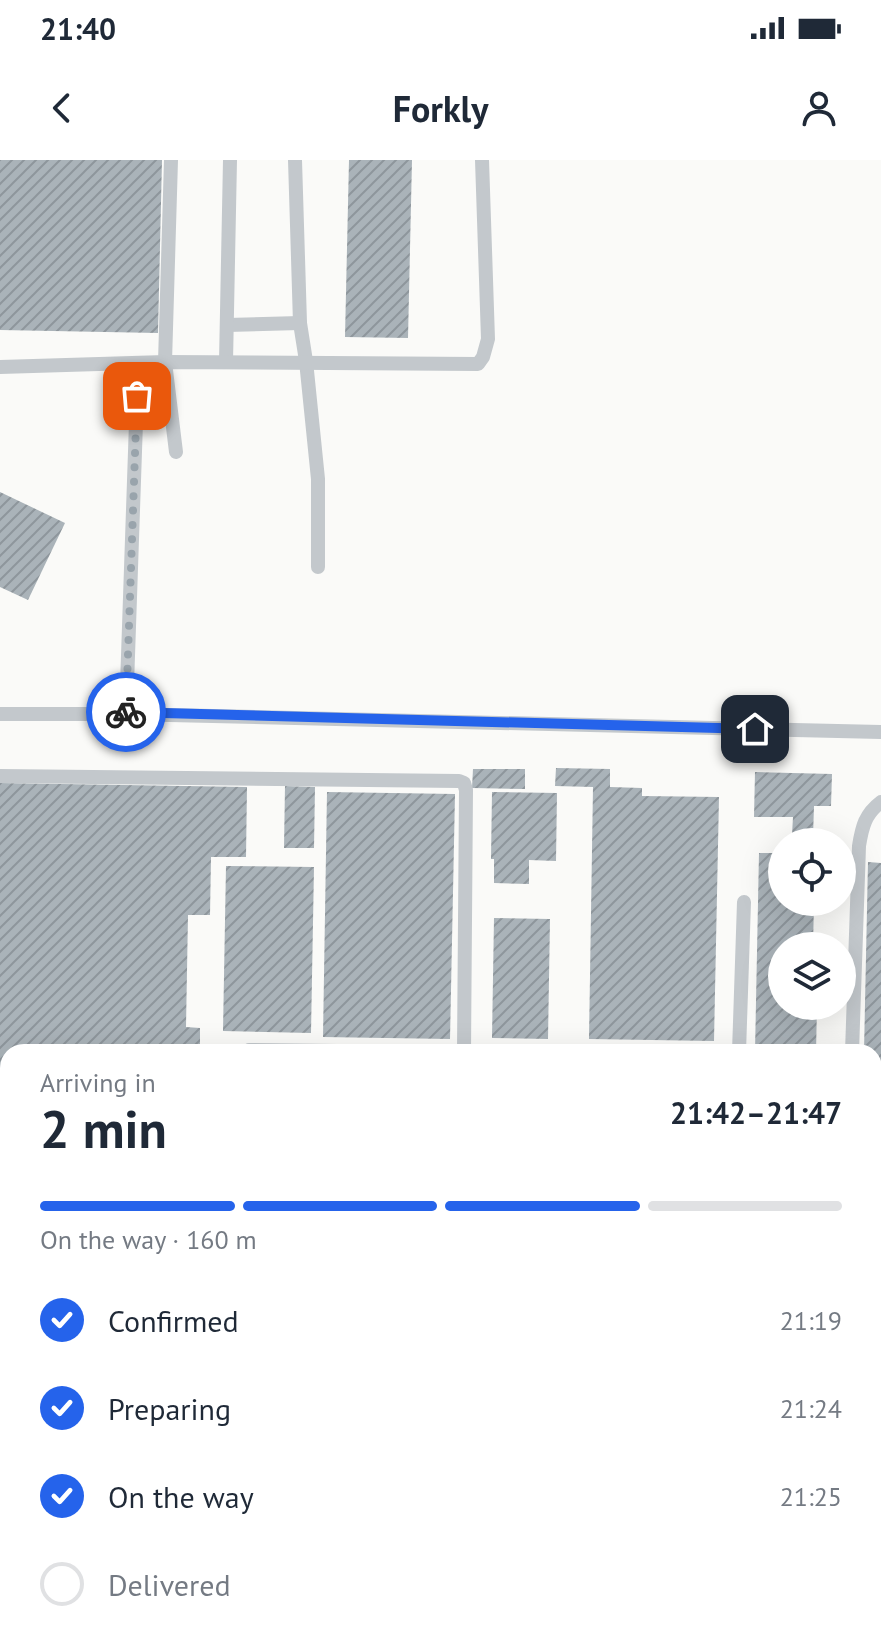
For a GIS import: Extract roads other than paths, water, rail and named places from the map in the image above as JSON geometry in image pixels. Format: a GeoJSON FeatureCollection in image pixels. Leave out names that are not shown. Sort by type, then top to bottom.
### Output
{"type":"FeatureCollection","features":[{"type":"Feature","properties":{"kind":"lane"},"geometry":{"type":"LineString","coordinates":[[171,160],[165,362],[176,452]]}},
{"type":"Feature","properties":{"kind":"lane"},"geometry":{"type":"LineString","coordinates":[[226,362],[230,160]]}},
{"type":"Feature","properties":{"kind":"lane"},"geometry":{"type":"LineString","coordinates":[[295,160],[300,323],[318,479],[318,567]]}},
{"type":"Feature","properties":{"kind":"lane"},"geometry":{"type":"LineString","coordinates":[[0,367],[306,361],[478,364],[488,339],[482,160]]}},
{"type":"Feature","properties":{"kind":"lane"},"geometry":{"type":"LineString","coordinates":[[227,325],[300,323]]}},
{"type":"Feature","properties":{"kind":"lane"},"geometry":{"type":"LineString","coordinates":[[126,714],[138,364]]}},
{"type":"Feature","properties":{"kind":"lane"},"geometry":{"type":"LineString","coordinates":[[0,714],[126,714],[881,732]]}},
{"type":"Feature","properties":{"kind":"lane"},"geometry":{"type":"LineString","coordinates":[[0,776],[464,783],[464,1044]]}},
{"type":"Feature","properties":{"kind":"lane"},"geometry":{"type":"LineString","coordinates":[[852,1044],[859,846],[862,825],[871,810],[881,802]]}},
{"type":"Feature","properties":{"kind":"lane"},"geometry":{"type":"LineString","coordinates":[[739,1044],[744,902]]}}]}
